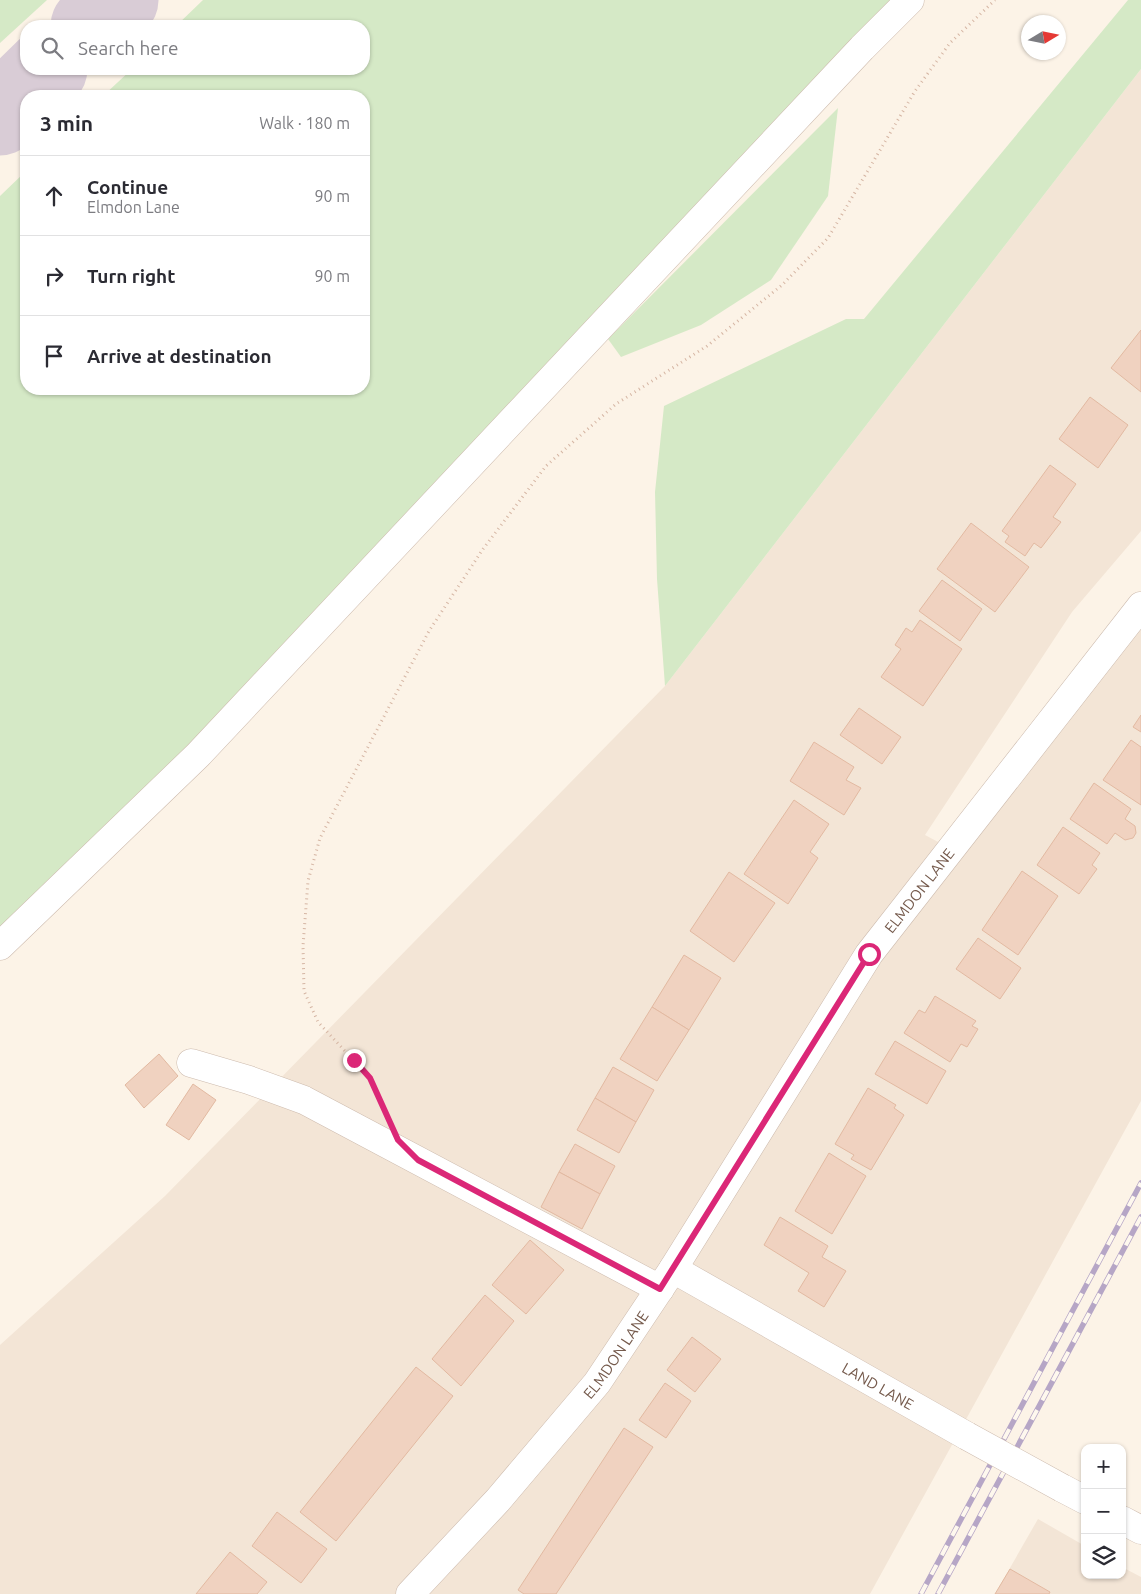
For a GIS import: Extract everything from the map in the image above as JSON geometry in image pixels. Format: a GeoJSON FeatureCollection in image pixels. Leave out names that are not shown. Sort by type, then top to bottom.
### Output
{"type":"FeatureCollection","features":[{"type":"Feature","properties":{"kind":"street"},"geometry":{"type":"LineString","coordinates":[[0,946],[198,755],[856,55],[910,0]]}},
{"type":"Feature","properties":{"kind":"street","name":"ELMDON LANE"},"geometry":{"type":"LineString","coordinates":[[410,1594],[498,1500],[596,1383],[666,1279],[869,954],[1141,606]]}},
{"type":"Feature","properties":{"kind":"street","name":"LAND LANE"},"geometry":{"type":"LineString","coordinates":[[191,1063],[249,1080],[304,1100],[666,1279],[967,1436],[1073,1494]]}},
{"type":"Feature","properties":{"kind":"street"},"geometry":{"type":"LineString","coordinates":[[1126,1522],[1141,1530]]}},
{"type":"Feature","properties":{"kind":"path"},"geometry":{"type":"LineString","coordinates":[[386,1114],[370,1078],[318,1022],[304,991],[303,946],[308,881],[320,838],[429,631],[483,549],[546,466],[616,404],[707,346],[782,284],[828,238],[915,91],[950,43],[995,0]]}},
{"type":"Feature","properties":{"kind":"shaded area"},"geometry":{"type":"Polygon","coordinates":[[[1141,69],[1141,531],[1072,612],[925,835],[957,852],[1141,621],[1141,1101],[870,1594],[0,1594],[0,1345],[165,1196],[665,686],[1141,69]]]}},
{"type":"Feature","properties":{"kind":"shaded area"},"geometry":{"type":"Polygon","coordinates":[[[1038,1519],[1081,1544],[1081,1579],[1126,1579],[1126,1569],[1141,1577],[1141,1594],[995,1594],[1038,1519]]]}},
{"type":"Feature","properties":{"kind":"green space"},"geometry":{"type":"Polygon","coordinates":[[[0,0],[47,0],[25,20],[20,20],[20,25],[0,43],[0,0]]]}},
{"type":"Feature","properties":{"kind":"green space"},"geometry":{"type":"Polygon","coordinates":[[[203,0],[907,0],[0,945],[0,196],[20,177],[20,395],[370,395],[370,90],[109,90],[126,75],[370,75],[370,20],[182,20],[203,0]]]}},
{"type":"Feature","properties":{"kind":"green space"},"geometry":{"type":"Polygon","coordinates":[[[1128,0],[1141,0],[1141,69],[665,686],[657,579],[655,492],[664,406],[846,319],[864,319],[1128,0]]]}},
{"type":"Feature","properties":{"kind":"green space"},"geometry":{"type":"Polygon","coordinates":[[[838,108],[828,196],[771,280],[701,325],[621,357],[608,339],[838,108]]]}},
{"type":"Feature","properties":{"kind":"building"},"geometry":{"type":"Polygon","coordinates":[[[1141,330],[1141,392],[1111,368],[1141,330]]]}},
{"type":"Feature","properties":{"kind":"building"},"geometry":{"type":"Polygon","coordinates":[[[1090,397],[1128,425],[1098,468],[1059,439],[1090,397]]]}},
{"type":"Feature","properties":{"kind":"building"},"geometry":{"type":"Polygon","coordinates":[[[1050,465],[1076,484],[1053,517],[1061,522],[1041,548],[1034,543],[1025,556],[1005,542],[1009,536],[1002,531],[1050,465]]]}},
{"type":"Feature","properties":{"kind":"building"},"geometry":{"type":"Polygon","coordinates":[[[971,523],[1029,567],[995,612],[937,569],[971,523]]]}},
{"type":"Feature","properties":{"kind":"building"},"geometry":{"type":"Polygon","coordinates":[[[942,580],[982,609],[960,641],[919,611],[942,580]]]}},
{"type":"Feature","properties":{"kind":"building"},"geometry":{"type":"Polygon","coordinates":[[[920,620],[962,649],[923,706],[881,677],[901,649],[895,645],[906,628],[912,632],[920,620]]]}},
{"type":"Feature","properties":{"kind":"building"},"geometry":{"type":"Polygon","coordinates":[[[859,708],[901,737],[882,764],[840,735],[859,708]]]}},
{"type":"Feature","properties":{"kind":"building"},"geometry":{"type":"Polygon","coordinates":[[[1141,715],[1141,732],[1133,727],[1141,715]]]}},
{"type":"Feature","properties":{"kind":"building"},"geometry":{"type":"Polygon","coordinates":[[[1131,740],[1141,747],[1141,805],[1103,780],[1131,740]]]}},
{"type":"Feature","properties":{"kind":"building"},"geometry":{"type":"Polygon","coordinates":[[[814,742],[854,767],[846,780],[861,788],[844,815],[790,781],[814,742]]]}},
{"type":"Feature","properties":{"kind":"building"},"geometry":{"type":"Polygon","coordinates":[[[1094,783],[1131,809],[1125,819],[1135,826],[1136,833],[1133,838],[1125,840],[1115,833],[1107,844],[1070,819],[1094,783]]]}},
{"type":"Feature","properties":{"kind":"building"},"geometry":{"type":"Polygon","coordinates":[[[794,800],[829,824],[810,852],[818,858],[788,904],[744,874],[794,800]]]}},
{"type":"Feature","properties":{"kind":"building"},"geometry":{"type":"Polygon","coordinates":[[[1063,827],[1100,853],[1092,865],[1097,869],[1079,894],[1037,865],[1063,827]]]}},
{"type":"Feature","properties":{"kind":"building"},"geometry":{"type":"Polygon","coordinates":[[[1022,871],[1058,896],[1018,955],[982,930],[1022,871]]]}},
{"type":"Feature","properties":{"kind":"building"},"geometry":{"type":"Polygon","coordinates":[[[729,872],[775,903],[734,962],[690,931],[729,872]]]}},
{"type":"Feature","properties":{"kind":"building"},"geometry":{"type":"Polygon","coordinates":[[[978,938],[1021,968],[1000,999],[956,969],[978,938]]]}},
{"type":"Feature","properties":{"kind":"building"},"geometry":{"type":"Polygon","coordinates":[[[684,955],[721,978],[689,1030],[652,1007],[684,955]]]}},
{"type":"Feature","properties":{"kind":"building"},"geometry":{"type":"Polygon","coordinates":[[[935,996],[976,1021],[972,1026],[978,1029],[967,1047],[961,1044],[950,1062],[904,1033],[919,1010],[925,1013],[935,996]]]}},
{"type":"Feature","properties":{"kind":"building"},"geometry":{"type":"Polygon","coordinates":[[[652,1007],[689,1030],[657,1081],[620,1059],[652,1007]]]}},
{"type":"Feature","properties":{"kind":"building"},"geometry":{"type":"Polygon","coordinates":[[[895,1041],[946,1071],[927,1104],[875,1074],[895,1041]]]}},
{"type":"Feature","properties":{"kind":"building"},"geometry":{"type":"Polygon","coordinates":[[[159,1054],[178,1076],[144,1108],[125,1085],[159,1054]]]}},
{"type":"Feature","properties":{"kind":"building"},"geometry":{"type":"Polygon","coordinates":[[[613,1067],[654,1090],[636,1122],[595,1098],[613,1067]]]}},
{"type":"Feature","properties":{"kind":"building"},"geometry":{"type":"Polygon","coordinates":[[[193,1084],[216,1100],[189,1140],[166,1125],[193,1084]]]}},
{"type":"Feature","properties":{"kind":"building"},"geometry":{"type":"Polygon","coordinates":[[[868,1088],[896,1105],[894,1108],[904,1115],[871,1170],[851,1159],[854,1155],[835,1144],[868,1088]]]}},
{"type":"Feature","properties":{"kind":"building"},"geometry":{"type":"Polygon","coordinates":[[[595,1098],[636,1122],[619,1153],[577,1130],[595,1098]]]}},
{"type":"Feature","properties":{"kind":"building"},"geometry":{"type":"Polygon","coordinates":[[[575,1144],[615,1166],[600,1194],[559,1172],[575,1144]]]}},
{"type":"Feature","properties":{"kind":"building"},"geometry":{"type":"Polygon","coordinates":[[[829,1153],[866,1176],[832,1234],[795,1211],[829,1153]]]}},
{"type":"Feature","properties":{"kind":"building"},"geometry":{"type":"Polygon","coordinates":[[[559,1172],[600,1194],[582,1229],[541,1207],[559,1172]]]}},
{"type":"Feature","properties":{"kind":"building"},"geometry":{"type":"Polygon","coordinates":[[[780,1217],[828,1246],[822,1257],[846,1271],[824,1307],[798,1291],[809,1273],[764,1245],[780,1217]]]}},
{"type":"Feature","properties":{"kind":"building"},"geometry":{"type":"Polygon","coordinates":[[[530,1240],[564,1270],[526,1314],[492,1285],[530,1240]]]}},
{"type":"Feature","properties":{"kind":"building"},"geometry":{"type":"Polygon","coordinates":[[[485,1295],[514,1321],[461,1386],[432,1359],[485,1295]]]}},
{"type":"Feature","properties":{"kind":"building"},"geometry":{"type":"Polygon","coordinates":[[[692,1337],[721,1359],[695,1392],[667,1370],[692,1337]]]}},
{"type":"Feature","properties":{"kind":"building"},"geometry":{"type":"Polygon","coordinates":[[[416,1367],[453,1396],[336,1541],[300,1512],[416,1367]]]}},
{"type":"Feature","properties":{"kind":"building"},"geometry":{"type":"Polygon","coordinates":[[[665,1383],[691,1401],[666,1438],[639,1420],[665,1383]]]}},
{"type":"Feature","properties":{"kind":"building"},"geometry":{"type":"Polygon","coordinates":[[[624,1428],[653,1447],[556,1594],[524,1594],[518,1590],[624,1428]]]}},
{"type":"Feature","properties":{"kind":"building"},"geometry":{"type":"Polygon","coordinates":[[[277,1512],[327,1549],[301,1583],[252,1546],[277,1512]]]}},
{"type":"Feature","properties":{"kind":"building"},"geometry":{"type":"Polygon","coordinates":[[[230,1552],[267,1582],[257,1594],[196,1594],[230,1552]]]}},
{"type":"Feature","properties":{"kind":"building"},"geometry":{"type":"Polygon","coordinates":[[[1010,1569],[1050,1592],[1049,1594],[995,1594],[1010,1569]]]}},
{"type":"Feature","properties":{"kind":"taxiway"},"geometry":{"type":"LineString","coordinates":[[97,20],[118,0]]}},
{"type":"Feature","properties":{"kind":"taxiway"},"geometry":{"type":"LineString","coordinates":[[26,90],[41,75]]}},
{"type":"Feature","properties":{"kind":"taxiway"},"geometry":{"type":"LineString","coordinates":[[0,115],[20,95]]}},
{"type":"Feature","properties":{"kind":"railway"},"geometry":{"type":"LineString","coordinates":[[921,1594],[1141,1183]]}},
{"type":"Feature","properties":{"kind":"railway"},"geometry":{"type":"LineString","coordinates":[[938,1594],[1141,1217]]}},
{"type":"Feature","properties":{"kind":"route"},"geometry":{"type":"LineString","coordinates":[[354,1060],[370,1078],[398,1140],[418,1160],[660,1289],[869,954]]}}]}
